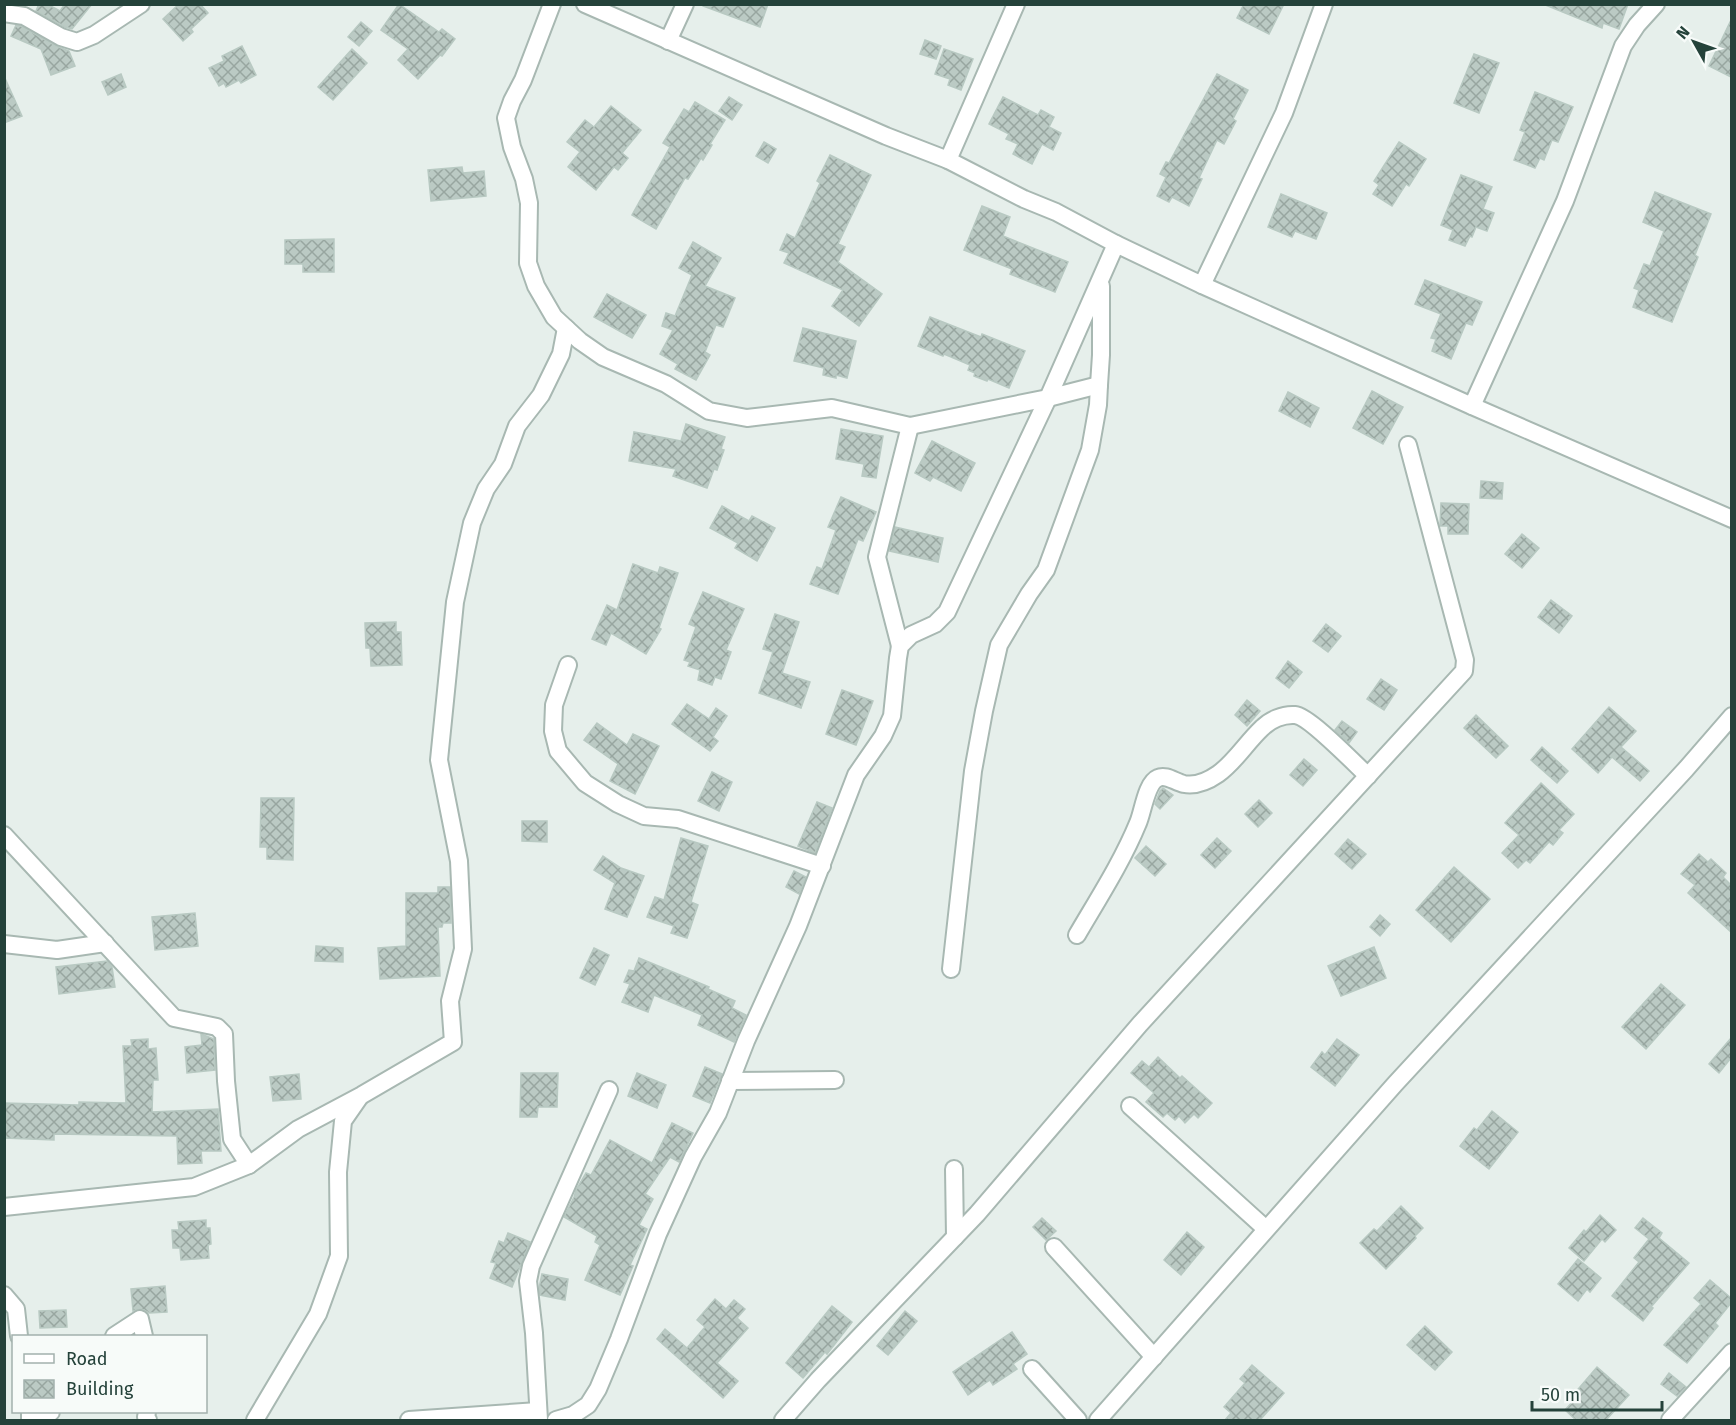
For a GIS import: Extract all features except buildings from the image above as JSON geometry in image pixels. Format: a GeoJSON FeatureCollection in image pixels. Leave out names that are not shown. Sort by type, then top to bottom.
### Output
{"type":"FeatureCollection","features":[{"type":"Feature","properties":{"kind":"street"},"geometry":{"type":"LineString","coordinates":[[4,13],[24,16],[61,37],[78,42],[94,35],[141,4]]}},
{"type":"Feature","properties":{"kind":"street"},"geometry":{"type":"LineString","coordinates":[[552,4],[507,118],[512,147],[524,179],[529,203],[528,262],[536,286],[554,317],[580,341],[603,357],[666,384],[709,411],[747,418],[832,408],[910,426],[1099,385]]}},
{"type":"Feature","properties":{"kind":"street"},"geometry":{"type":"LineString","coordinates":[[585,4],[886,136],[948,160],[1202,285],[1731,519]]}},
{"type":"Feature","properties":{"kind":"street"},"geometry":{"type":"LineString","coordinates":[[668,41],[685,4]]}},
{"type":"Feature","properties":{"kind":"street"},"geometry":{"type":"LineString","coordinates":[[948,160],[1016,4]]}},
{"type":"Feature","properties":{"kind":"street"},"geometry":{"type":"LineString","coordinates":[[1202,285],[1284,113],[1324,4]]}},
{"type":"Feature","properties":{"kind":"street"},"geometry":{"type":"LineString","coordinates":[[1472,406],[1565,201],[1623,46],[1637,25],[1656,4]]}},
{"type":"Feature","properties":{"kind":"street"},"geometry":{"type":"LineString","coordinates":[[900,646],[911,635],[935,624],[947,612],[1116,244]]}},
{"type":"Feature","properties":{"kind":"street"},"geometry":{"type":"LineString","coordinates":[[951,969],[973,771],[999,645],[1046,570],[1090,450],[1098,405],[1101,355],[1101,279]]}},
{"type":"Feature","properties":{"kind":"street"},"geometry":{"type":"LineString","coordinates":[[4,1208],[194,1187],[249,1165],[298,1128],[362,1095],[453,1042],[450,1001],[463,949],[459,861],[439,760],[455,602],[472,523],[486,489],[503,464],[517,426],[541,395],[561,354],[566,328]]}},
{"type":"Feature","properties":{"kind":"street"},"geometry":{"type":"LineString","coordinates":[[556,1420],[573,1415],[588,1405],[598,1389],[658,1234],[693,1157],[718,1113],[746,1041],[798,926],[856,775],[884,736],[892,716],[900,646],[877,557],[910,426]]}},
{"type":"Feature","properties":{"kind":"street"},"geometry":{"type":"LineString","coordinates":[[783,1420],[818,1380],[977,1214],[1140,1024],[1464,671],[1465,660],[1408,445]]}},
{"type":"Feature","properties":{"kind":"street"},"geometry":{"type":"LineString","coordinates":[[567,665],[554,705],[553,731],[558,751],[585,783],[618,804],[644,816],[678,819],[822,866]]}},
{"type":"Feature","properties":{"kind":"street"},"geometry":{"type":"LineString","coordinates":[[1077,935],[1130,843],[1151,784],[1158,778],[1164,777],[1192,784],[1205,781],[1230,764],[1264,726],[1279,717],[1296,715],[1310,723],[1368,776]]}},
{"type":"Feature","properties":{"kind":"street"},"geometry":{"type":"LineString","coordinates":[[1098,1420],[1395,1084],[1686,769],[1731,716]]}},
{"type":"Feature","properties":{"kind":"street"},"geometry":{"type":"LineString","coordinates":[[4,835],[174,1018],[217,1027],[224,1034],[232,1139],[249,1165]]}},
{"type":"Feature","properties":{"kind":"street"},"geometry":{"type":"LineString","coordinates":[[4,944],[57,950],[105,943]]}},
{"type":"Feature","properties":{"kind":"street"},"geometry":{"type":"LineString","coordinates":[[730,1081],[835,1080]]}},
{"type":"Feature","properties":{"kind":"street"},"geometry":{"type":"LineString","coordinates":[[409,1420],[538,1416],[534,1333],[528,1296],[529,1274],[609,1090]]}},
{"type":"Feature","properties":{"kind":"street"},"geometry":{"type":"LineString","coordinates":[[255,1420],[318,1314],[339,1256],[338,1172],[343,1121],[362,1095]]}},
{"type":"Feature","properties":{"kind":"street"},"geometry":{"type":"LineString","coordinates":[[1130,1106],[1266,1229]]}},
{"type":"Feature","properties":{"kind":"street"},"geometry":{"type":"LineString","coordinates":[[954,1169],[955,1237]]}},
{"type":"Feature","properties":{"kind":"street"},"geometry":{"type":"LineString","coordinates":[[1054,1247],[1154,1357]]}},
{"type":"Feature","properties":{"kind":"street"},"geometry":{"type":"LineString","coordinates":[[4,1295],[16,1309],[19,1335]]}},
{"type":"Feature","properties":{"kind":"street"},"geometry":{"type":"LineString","coordinates":[[116,1335],[140,1320],[144,1335]]}},
{"type":"Feature","properties":{"kind":"street"},"geometry":{"type":"LineString","coordinates":[[1670,1420],[1731,1352]]}},
{"type":"Feature","properties":{"kind":"street"},"geometry":{"type":"LineString","coordinates":[[1032,1369],[1078,1420]]}}]}
